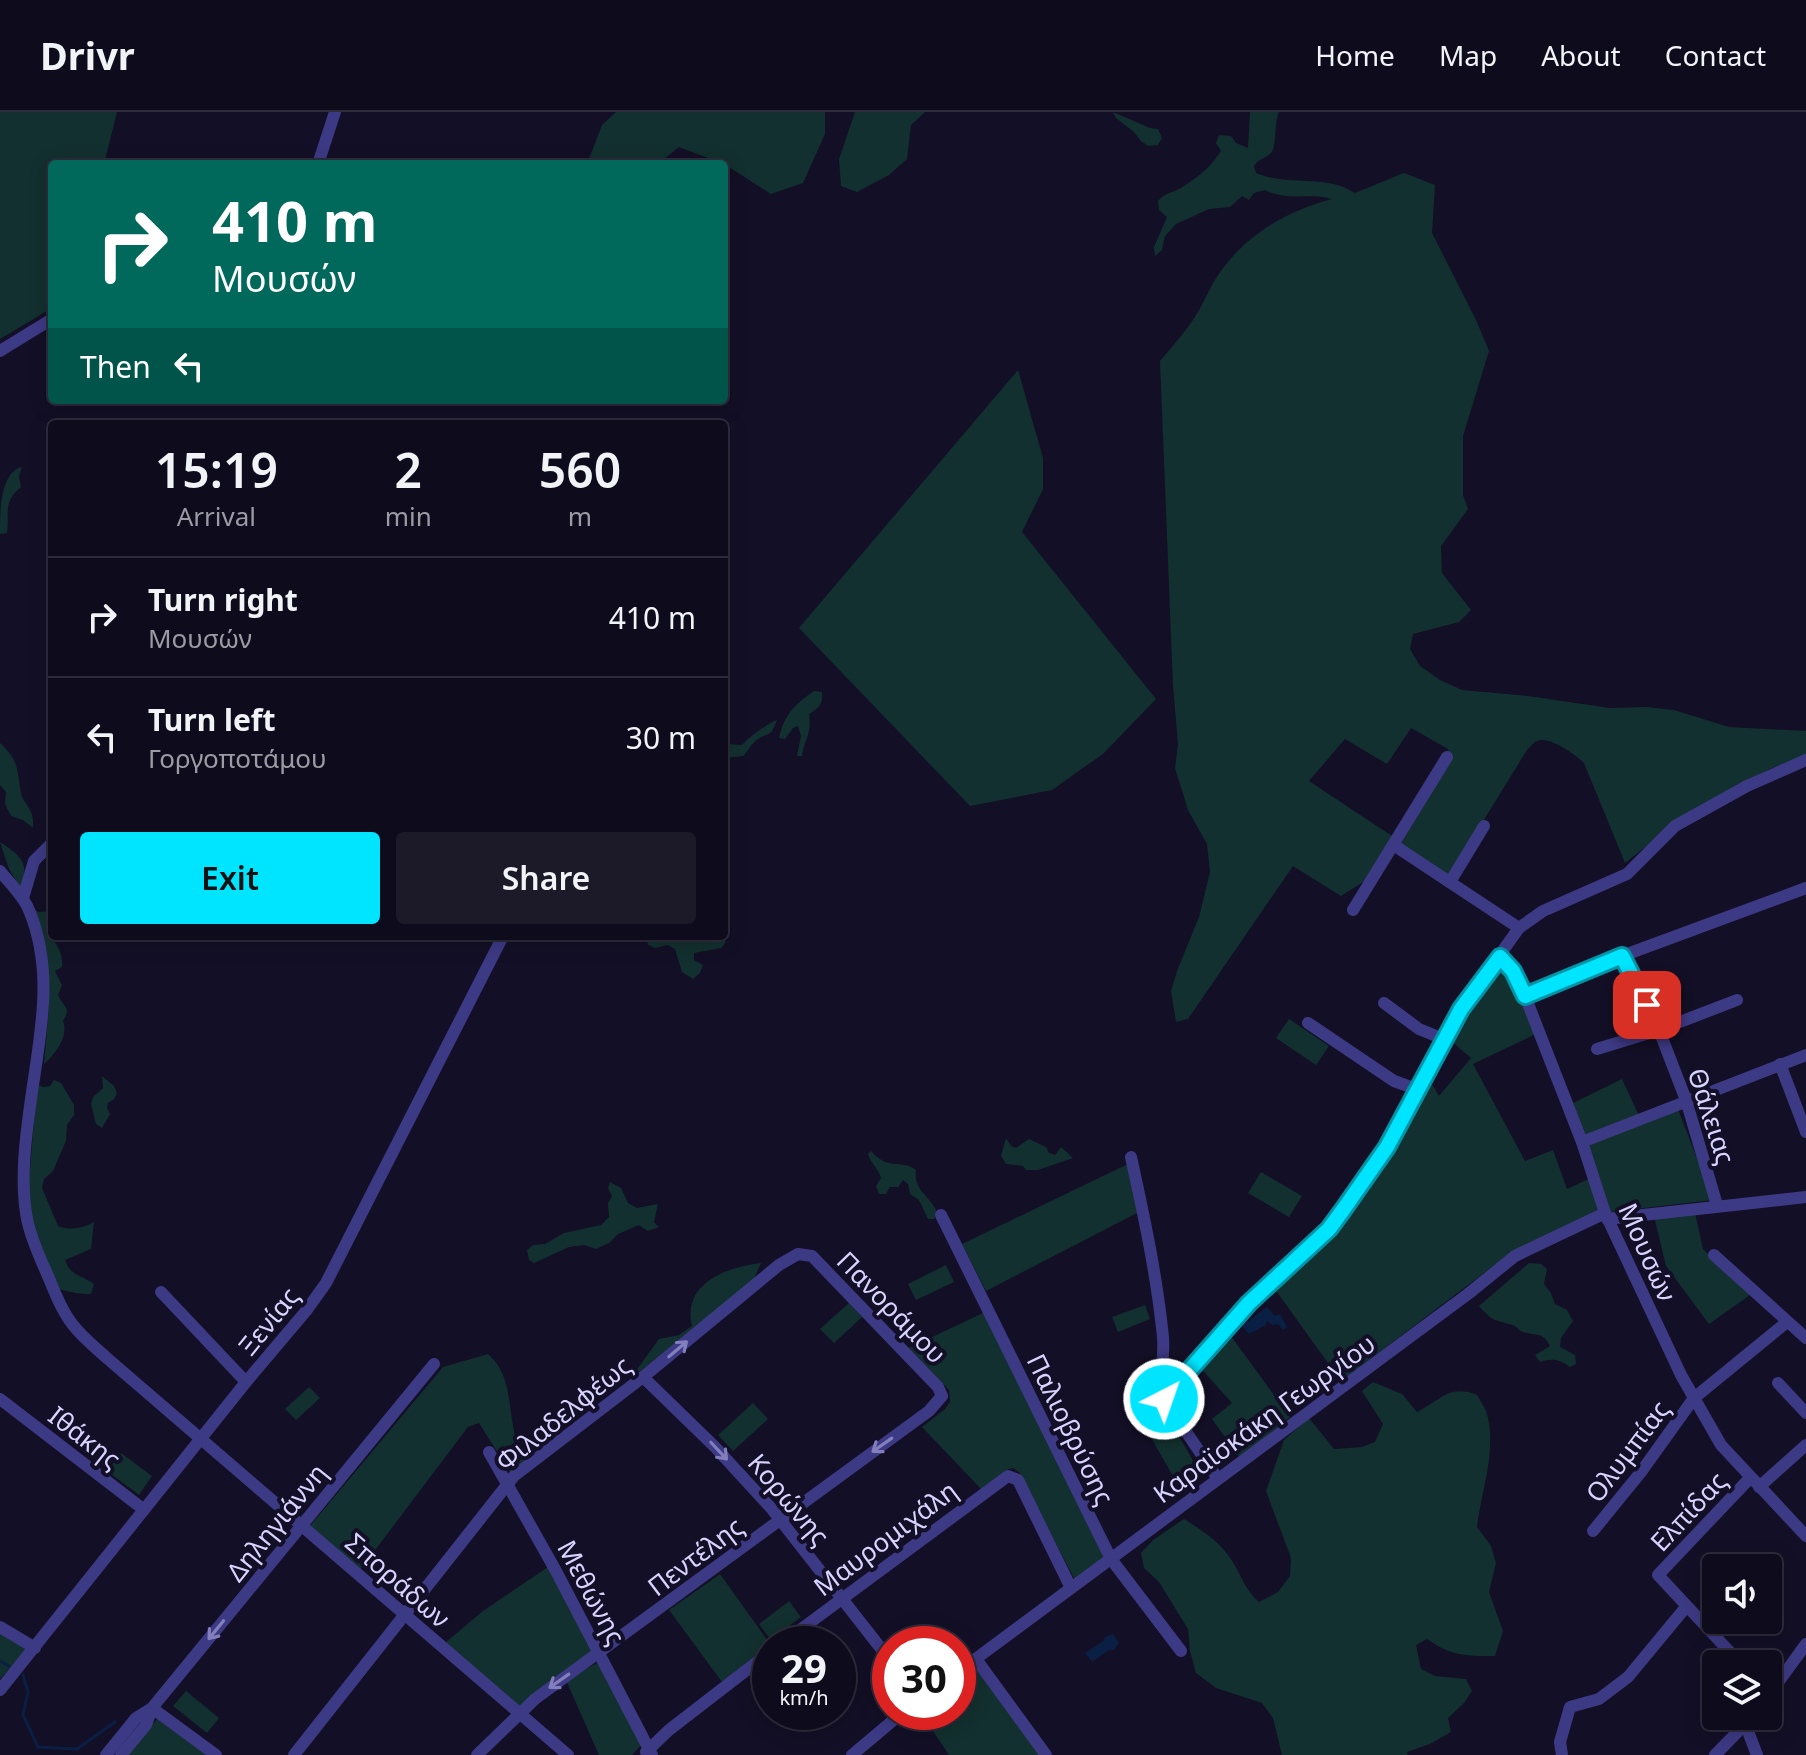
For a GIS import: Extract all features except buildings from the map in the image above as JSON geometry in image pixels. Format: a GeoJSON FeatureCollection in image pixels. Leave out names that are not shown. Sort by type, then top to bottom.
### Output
{"type":"FeatureCollection","features":[{"type":"Feature","properties":{"kind":"street"},"geometry":{"type":"LineString","coordinates":[[319,160],[335,112]]}},
{"type":"Feature","properties":{"kind":"street"},"geometry":{"type":"LineString","coordinates":[[0,351],[48,321]]}},
{"type":"Feature","properties":{"kind":"street"},"geometry":{"type":"LineString","coordinates":[[1353,910],[1447,757]]}},
{"type":"Feature","properties":{"kind":"street"},"geometry":{"type":"LineString","coordinates":[[1164,1399],[1249,1303],[1329,1229],[1387,1147],[1461,1009],[1519,928],[1573,896],[1627,874],[1675,826],[1747,786],[1806,760]]}},
{"type":"Feature","properties":{"kind":"street"},"geometry":{"type":"LineString","coordinates":[[1450,882],[1484,826]]}},
{"type":"Feature","properties":{"kind":"street"},"geometry":{"type":"LineString","coordinates":[[1395,846],[1519,928]]}},
{"type":"Feature","properties":{"kind":"street"},"geometry":{"type":"LineString","coordinates":[[0,871],[5,885],[23,898],[34,861],[48,847]]}},
{"type":"Feature","properties":{"kind":"street"},"geometry":{"type":"LineString","coordinates":[[1525,996],[1622,956],[1806,888]]}},
{"type":"Feature","properties":{"kind":"street","name":"Σποράδων"},"geometry":{"type":"LineString","coordinates":[[23,898],[37,932],[45,991],[43,1027],[29,1109],[25,1207],[30,1231],[58,1300],[73,1325],[200,1439],[568,1755]]}},
{"type":"Feature","properties":{"kind":"street","name":"Ξενίας"},"geometry":{"type":"LineString","coordinates":[[0,1690],[143,1509],[306,1311],[331,1273],[501,940]]}},
{"type":"Feature","properties":{"kind":"street","name":"Θάλειας"},"geometry":{"type":"LineString","coordinates":[[1622,956],[1659,1030],[1686,1100],[1717,1205]]}},
{"type":"Feature","properties":{"kind":"street","name":"Μουσών"},"geometry":{"type":"LineString","coordinates":[[1500,957],[1513,971],[1525,996],[1582,1142],[1606,1216],[1681,1375],[1721,1445],[1806,1536]]}},
{"type":"Feature","properties":{"kind":"street"},"geometry":{"type":"LineString","coordinates":[[1597,1049],[1659,1030],[1737,1000]]}},
{"type":"Feature","properties":{"kind":"street"},"geometry":{"type":"LineString","coordinates":[[1384,1003],[1419,1029],[1446,1040]]}},
{"type":"Feature","properties":{"kind":"street"},"geometry":{"type":"LineString","coordinates":[[1308,1023],[1394,1081],[1419,1090]]}},
{"type":"Feature","properties":{"kind":"street"},"geometry":{"type":"LineString","coordinates":[[1582,1142],[1806,1055]]}},
{"type":"Feature","properties":{"kind":"street"},"geometry":{"type":"LineString","coordinates":[[1780,1064],[1806,1132]]}},
{"type":"Feature","properties":{"kind":"street"},"geometry":{"type":"LineString","coordinates":[[1131,1157],[1152,1260],[1163,1336],[1165,1361],[1161,1391],[1218,1479]]}},
{"type":"Feature","properties":{"kind":"street","name":"Καραϊσκάκη Γεωργίου"},"geometry":{"type":"LineString","coordinates":[[976,1659],[1515,1256],[1606,1216],[1806,1197]]}},
{"type":"Feature","properties":{"kind":"street","name":"Παλιοβρύσης"},"geometry":{"type":"LineString","coordinates":[[941,1215],[1111,1559],[1181,1651]]}},
{"type":"Feature","properties":{"kind":"street","name":"Φιλαδελφέως"},"geometry":{"type":"LineString","coordinates":[[294,1755],[508,1484],[531,1461],[578,1429],[779,1265],[793,1256],[804,1254]]}},
{"type":"Feature","properties":{"kind":"street","name":"Πανοράμου"},"geometry":{"type":"LineString","coordinates":[[804,1254],[820,1263],[938,1387],[942,1396]]}},
{"type":"Feature","properties":{"kind":"street"},"geometry":{"type":"LineString","coordinates":[[1714,1255],[1806,1338]]}},
{"type":"Feature","properties":{"kind":"street"},"geometry":{"type":"LineString","coordinates":[[161,1292],[246,1382]]}},
{"type":"Feature","properties":{"kind":"street","name":"Ολυμπίας"},"geometry":{"type":"LineString","coordinates":[[1593,1531],[1641,1472],[1694,1398],[1787,1322]]}},
{"type":"Feature","properties":{"kind":"street","name":"Δηληγιάννη"},"geometry":{"type":"LineString","coordinates":[[106,1755],[136,1718],[152,1708],[434,1364]]}},
{"type":"Feature","properties":{"kind":"street","name":"Κορώνης"},"geometry":{"type":"LineString","coordinates":[[643,1377],[715,1447],[781,1519],[872,1637]]}},
{"type":"Feature","properties":{"kind":"street"},"geometry":{"type":"LineString","coordinates":[[1778,1383],[1806,1413]]}},
{"type":"Feature","properties":{"kind":"street","name":"Πεντέλης"},"geometry":{"type":"LineString","coordinates":[[477,1755],[519,1713],[554,1684],[929,1411],[942,1396]]}},
{"type":"Feature","properties":{"kind":"street","name":"Ιθάκης"},"geometry":{"type":"LineString","coordinates":[[0,1399],[143,1509]]}},
{"type":"Feature","properties":{"kind":"street","name":"Ελπίδας"},"geometry":{"type":"LineString","coordinates":[[1686,1607],[1658,1575],[1755,1482],[1806,1445]]}},
{"type":"Feature","properties":{"kind":"street","name":"Μεθώνης"},"geometry":{"type":"LineString","coordinates":[[489,1452],[600,1653],[648,1753]]}},
{"type":"Feature","properties":{"kind":"street","name":"Μαυρομιχάλη"},"geometry":{"type":"LineString","coordinates":[[804,1626],[1008,1476],[1018,1480],[1071,1588]]}},
{"type":"Feature","properties":{"kind":"street"},"geometry":{"type":"LineString","coordinates":[[1558,1753],[1570,1707],[1599,1699],[1628,1677],[1686,1607],[1727,1650]]}},
{"type":"Feature","properties":{"kind":"street"},"geometry":{"type":"LineString","coordinates":[[0,1627],[35,1648]]}},
{"type":"Feature","properties":{"kind":"street"},"geometry":{"type":"LineString","coordinates":[[1782,1676],[1806,1644]]}},
{"type":"Feature","properties":{"kind":"street"},"geometry":{"type":"LineString","coordinates":[[976,1659],[1046,1755]]}},
{"type":"Feature","properties":{"kind":"street"},"geometry":{"type":"LineString","coordinates":[[648,1753],[669,1730],[752,1666]]}},
{"type":"Feature","properties":{"kind":"street"},"geometry":{"type":"LineString","coordinates":[[152,1708],[216,1755]]}},
{"type":"Feature","properties":{"kind":"street","name":"Δηληγιάννη"},"geometry":{"type":"LineString","coordinates":[[121,1755],[146,1725],[152,1708]]}},
{"type":"Feature","properties":{"kind":"street"},"geometry":{"type":"LineString","coordinates":[[852,1755],[882,1730]]}},
{"type":"Feature","properties":{"kind":"street"},"geometry":{"type":"LineString","coordinates":[[1715,1755],[1741,1730]]}},
{"type":"Feature","properties":{"kind":"street"},"geometry":{"type":"LineString","coordinates":[[1752,1730],[1757,1755]]}},
{"type":"Feature","properties":{"kind":"green space"},"geometry":{"type":"Polygon","coordinates":[[[0,112],[117,112],[105,160],[48,160],[48,310],[0,339],[0,112]]]}},
{"type":"Feature","properties":{"kind":"green space"},"geometry":{"type":"Polygon","coordinates":[[[616,112],[825,112],[825,134],[803,183],[771,194],[728,167],[728,160],[713,160],[679,147],[663,160],[589,160],[602,125],[616,112]]]}},
{"type":"Feature","properties":{"kind":"green space"},"geometry":{"type":"Polygon","coordinates":[[[855,112],[925,112],[911,125],[907,159],[889,175],[857,192],[841,186],[839,159],[855,112]]]}},
{"type":"Feature","properties":{"kind":"green space"},"geometry":{"type":"Polygon","coordinates":[[[1113,112],[1158,129],[1162,138],[1158,145],[1148,146],[1141,141],[1113,112]]]}},
{"type":"Feature","properties":{"kind":"green space"},"geometry":{"type":"Polygon","coordinates":[[[1250,112],[1279,112],[1273,150],[1254,166],[1256,173],[1281,179],[1332,183],[1355,193],[1404,173],[1435,185],[1432,233],[1489,351],[1463,436],[1463,495],[1468,509],[1441,546],[1442,573],[1471,610],[1459,622],[1413,634],[1410,649],[1420,666],[1462,690],[1610,708],[1674,710],[1729,727],[1806,731],[1806,755],[1772,768],[1691,811],[1625,863],[1584,763],[1555,743],[1537,741],[1527,750],[1448,878],[1400,846],[1451,759],[1448,749],[1411,728],[1387,764],[1345,739],[1309,781],[1395,838],[1366,880],[1341,896],[1293,866],[1188,1019],[1176,1022],[1171,991],[1199,917],[1210,872],[1207,844],[1188,810],[1175,768],[1178,744],[1160,361],[1191,323],[1213,283],[1236,253],[1280,219],[1332,199],[1273,194],[1265,190],[1254,193],[1249,200],[1242,196],[1230,207],[1209,209],[1176,224],[1165,236],[1162,250],[1155,256],[1154,247],[1167,217],[1159,210],[1158,201],[1203,172],[1221,151],[1216,143],[1219,135],[1231,136],[1236,143],[1248,148],[1250,112]]]}},
{"type":"Feature","properties":{"kind":"green space"},"geometry":{"type":"Polygon","coordinates":[[[1018,370],[1043,458],[1043,489],[1022,532],[1156,699],[1103,754],[1052,790],[970,806],[799,628],[1018,370]]]}},
{"type":"Feature","properties":{"kind":"green space"},"geometry":{"type":"Polygon","coordinates":[[[22,467],[19,476],[21,487],[9,503],[7,533],[0,534],[5,485],[9,476],[22,467]]]}},
{"type":"Feature","properties":{"kind":"green space"},"geometry":{"type":"Polygon","coordinates":[[[814,691],[822,692],[822,700],[818,708],[809,714],[809,731],[802,756],[797,756],[801,736],[798,726],[785,739],[779,738],[791,711],[814,691]]]}},
{"type":"Feature","properties":{"kind":"green space"},"geometry":{"type":"Polygon","coordinates":[[[777,720],[772,731],[756,740],[744,756],[728,758],[728,744],[742,745],[777,720]]]}},
{"type":"Feature","properties":{"kind":"green space"},"geometry":{"type":"Polygon","coordinates":[[[0,743],[16,766],[22,797],[31,811],[33,828],[11,816],[5,804],[6,792],[0,785],[0,743]]]}},
{"type":"Feature","properties":{"kind":"green space"},"geometry":{"type":"Polygon","coordinates":[[[0,842],[22,861],[24,880],[21,889],[9,869],[0,842]]]}},
{"type":"Feature","properties":{"kind":"green space"},"geometry":{"type":"Polygon","coordinates":[[[32,909],[48,911],[48,940],[53,940],[62,960],[62,967],[55,971],[62,985],[58,995],[67,1010],[63,1021],[63,1038],[44,1064],[49,1007],[48,976],[32,909]]]}},
{"type":"Feature","properties":{"kind":"green space"},"geometry":{"type":"Polygon","coordinates":[[[650,940],[726,942],[721,948],[694,953],[694,960],[703,965],[693,979],[682,972],[675,949],[668,945],[655,948],[647,944],[650,940]]]}},
{"type":"Feature","properties":{"kind":"green space"},"geometry":{"type":"Polygon","coordinates":[[[1504,971],[1512,977],[1536,1034],[1473,1064],[1525,1161],[1553,1150],[1567,1189],[1591,1178],[1599,1209],[1513,1251],[1341,1381],[1274,1288],[1390,1148],[1430,1081],[1439,1096],[1471,1058],[1450,1040],[1478,990],[1494,975],[1504,971]]]}},
{"type":"Feature","properties":{"kind":"green space"},"geometry":{"type":"Polygon","coordinates":[[[1289,1019],[1329,1046],[1316,1065],[1276,1038],[1289,1019]]]}},
{"type":"Feature","properties":{"kind":"green space"},"geometry":{"type":"Polygon","coordinates":[[[102,1076],[117,1093],[108,1103],[110,1114],[102,1128],[96,1124],[91,1104],[93,1097],[103,1088],[102,1076]]]}},
{"type":"Feature","properties":{"kind":"green space"},"geometry":{"type":"Polygon","coordinates":[[[1622,1079],[1641,1120],[1676,1104],[1713,1200],[1610,1212],[1573,1103],[1622,1079]]]}},
{"type":"Feature","properties":{"kind":"green space"},"geometry":{"type":"Polygon","coordinates":[[[54,1080],[61,1083],[74,1105],[74,1115],[67,1125],[66,1141],[53,1171],[44,1179],[42,1188],[58,1226],[77,1228],[94,1222],[91,1249],[65,1260],[73,1272],[94,1284],[91,1294],[56,1288],[31,1222],[28,1192],[37,1084],[50,1086],[54,1080]]]}},
{"type":"Feature","properties":{"kind":"green space"},"geometry":{"type":"Polygon","coordinates":[[[1006,1138],[1016,1148],[1029,1139],[1055,1155],[1061,1147],[1073,1158],[1038,1170],[1026,1170],[1023,1166],[1006,1164],[1001,1156],[1006,1138]]]}},
{"type":"Feature","properties":{"kind":"green space"},"geometry":{"type":"Polygon","coordinates":[[[871,1151],[883,1161],[916,1170],[919,1188],[937,1212],[934,1219],[928,1219],[919,1200],[910,1194],[908,1184],[903,1180],[898,1187],[890,1187],[886,1194],[879,1194],[876,1186],[881,1178],[868,1154],[871,1151]]]}},
{"type":"Feature","properties":{"kind":"green space"},"geometry":{"type":"Polygon","coordinates":[[[1130,1163],[1137,1213],[986,1291],[962,1244],[1130,1163]]]}},
{"type":"Feature","properties":{"kind":"green space"},"geometry":{"type":"Polygon","coordinates":[[[1261,1172],[1302,1196],[1289,1217],[1248,1193],[1261,1172]]]}},
{"type":"Feature","properties":{"kind":"green space"},"geometry":{"type":"Polygon","coordinates":[[[610,1182],[621,1188],[628,1203],[637,1208],[658,1204],[654,1222],[659,1227],[648,1231],[639,1225],[596,1249],[584,1245],[569,1247],[534,1263],[529,1260],[527,1250],[533,1245],[545,1244],[564,1233],[601,1225],[609,1217],[610,1182]]]}},
{"type":"Feature","properties":{"kind":"green space"},"geometry":{"type":"Polygon","coordinates":[[[1695,1213],[1703,1249],[1750,1295],[1709,1324],[1666,1266],[1654,1216],[1695,1213]]]}},
{"type":"Feature","properties":{"kind":"green space"},"geometry":{"type":"Polygon","coordinates":[[[761,1263],[753,1281],[630,1379],[659,1339],[679,1335],[692,1326],[691,1311],[700,1288],[734,1268],[761,1263]]]}},
{"type":"Feature","properties":{"kind":"green space"},"geometry":{"type":"Polygon","coordinates":[[[1529,1263],[1541,1264],[1547,1269],[1544,1284],[1555,1304],[1567,1310],[1573,1321],[1561,1338],[1560,1347],[1575,1355],[1576,1364],[1570,1367],[1555,1360],[1540,1362],[1535,1355],[1550,1346],[1545,1338],[1494,1320],[1479,1306],[1529,1263]]]}},
{"type":"Feature","properties":{"kind":"green space"},"geometry":{"type":"Polygon","coordinates":[[[946,1265],[954,1282],[916,1300],[908,1284],[946,1265]]]}},
{"type":"Feature","properties":{"kind":"green space"},"geometry":{"type":"Polygon","coordinates":[[[849,1303],[862,1317],[834,1343],[820,1329],[849,1303]]]}},
{"type":"Feature","properties":{"kind":"green space"},"geometry":{"type":"Polygon","coordinates":[[[1145,1305],[1150,1319],[1118,1332],[1112,1317],[1145,1305]]]}},
{"type":"Feature","properties":{"kind":"green space"},"geometry":{"type":"Polygon","coordinates":[[[983,1313],[1106,1557],[1075,1580],[1019,1472],[1013,1468],[1006,1470],[982,1490],[922,1427],[945,1409],[950,1402],[949,1390],[909,1348],[983,1313]]]}},
{"type":"Feature","properties":{"kind":"green space"},"geometry":{"type":"Polygon","coordinates":[[[1228,1332],[1290,1417],[1240,1458],[1212,1419],[1232,1403],[1197,1364],[1228,1332]]]}},
{"type":"Feature","properties":{"kind":"green space"},"geometry":{"type":"Polygon","coordinates":[[[488,1354],[505,1380],[515,1435],[525,1462],[511,1474],[479,1423],[468,1427],[360,1570],[309,1527],[443,1367],[488,1354]]]}},
{"type":"Feature","properties":{"kind":"green space"},"geometry":{"type":"Polygon","coordinates":[[[1373,1382],[1402,1394],[1417,1412],[1459,1391],[1477,1395],[1484,1406],[1490,1445],[1477,1527],[1491,1546],[1496,1563],[1489,1592],[1503,1631],[1495,1656],[1459,1654],[1427,1639],[1416,1645],[1421,1669],[1435,1676],[1466,1679],[1472,1691],[1448,1718],[1451,1732],[1430,1744],[1407,1752],[1408,1755],[1282,1755],[1273,1718],[1262,1703],[1216,1688],[1196,1673],[1188,1629],[1159,1582],[1144,1568],[1141,1553],[1153,1540],[1184,1519],[1224,1550],[1259,1602],[1278,1592],[1290,1576],[1291,1558],[1266,1491],[1284,1440],[1309,1418],[1334,1449],[1362,1447],[1375,1442],[1383,1424],[1362,1391],[1373,1382]]]}},
{"type":"Feature","properties":{"kind":"green space"},"geometry":{"type":"Polygon","coordinates":[[[309,1387],[320,1398],[296,1420],[285,1409],[309,1387]]]}},
{"type":"Feature","properties":{"kind":"green space"},"geometry":{"type":"Polygon","coordinates":[[[753,1403],[768,1419],[733,1451],[718,1435],[753,1403]]]}},
{"type":"Feature","properties":{"kind":"green space"},"geometry":{"type":"Polygon","coordinates":[[[1172,1424],[1199,1471],[1177,1483],[1150,1436],[1172,1424]]]}},
{"type":"Feature","properties":{"kind":"green space"},"geometry":{"type":"Polygon","coordinates":[[[121,1453],[152,1476],[139,1495],[107,1471],[121,1453]]]}},
{"type":"Feature","properties":{"kind":"green space"},"geometry":{"type":"Polygon","coordinates":[[[548,1567],[594,1652],[520,1706],[445,1643],[483,1611],[548,1567]]]}},
{"type":"Feature","properties":{"kind":"green space"},"geometry":{"type":"Polygon","coordinates":[[[720,1574],[757,1626],[752,1626],[752,1658],[722,1682],[669,1610],[720,1574]]]}},
{"type":"Feature","properties":{"kind":"green space"},"geometry":{"type":"Polygon","coordinates":[[[789,1601],[801,1617],[789,1626],[759,1624],[789,1601]]]}},
{"type":"Feature","properties":{"kind":"green space"},"geometry":{"type":"Polygon","coordinates":[[[0,1632],[26,1650],[0,1679],[0,1632]]]}},
{"type":"Feature","properties":{"kind":"green space"},"geometry":{"type":"Polygon","coordinates":[[[599,1662],[641,1745],[632,1755],[599,1755],[566,1680],[599,1662]]]}},
{"type":"Feature","properties":{"kind":"green space"},"geometry":{"type":"Polygon","coordinates":[[[976,1667],[1042,1755],[949,1755],[932,1730],[976,1730],[976,1667]]]}},
{"type":"Feature","properties":{"kind":"green space"},"geometry":{"type":"Polygon","coordinates":[[[186,1691],[219,1718],[207,1733],[173,1706],[186,1691]]]}},
{"type":"Feature","properties":{"kind":"green space"},"geometry":{"type":"Polygon","coordinates":[[[157,1719],[207,1755],[127,1755],[157,1719]]]}},
{"type":"Feature","properties":{"kind":"water"},"geometry":{"type":"Polygon","coordinates":[[[1267,1307],[1275,1316],[1280,1314],[1287,1327],[1283,1330],[1278,1324],[1272,1325],[1267,1321],[1266,1325],[1249,1334],[1242,1326],[1267,1307]]]}},
{"type":"Feature","properties":{"kind":"water"},"geometry":{"type":"Polygon","coordinates":[[[1113,1634],[1119,1643],[1114,1650],[1092,1662],[1085,1653],[1113,1634]]]}},
{"type":"Feature","properties":{"kind":"waterway"},"geometry":{"type":"LineString","coordinates":[[0,1661],[9,1666]]}},
{"type":"Feature","properties":{"kind":"waterway"},"geometry":{"type":"LineString","coordinates":[[23,1675],[28,1692],[23,1715],[38,1747],[77,1749],[115,1722]]}},
{"type":"Feature","properties":{"kind":"route"},"geometry":{"type":"LineString","coordinates":[[1164,1399],[1249,1303],[1329,1229],[1387,1147],[1461,1009],[1500,957],[1513,971],[1525,996],[1622,956],[1647,1005]]}}]}
